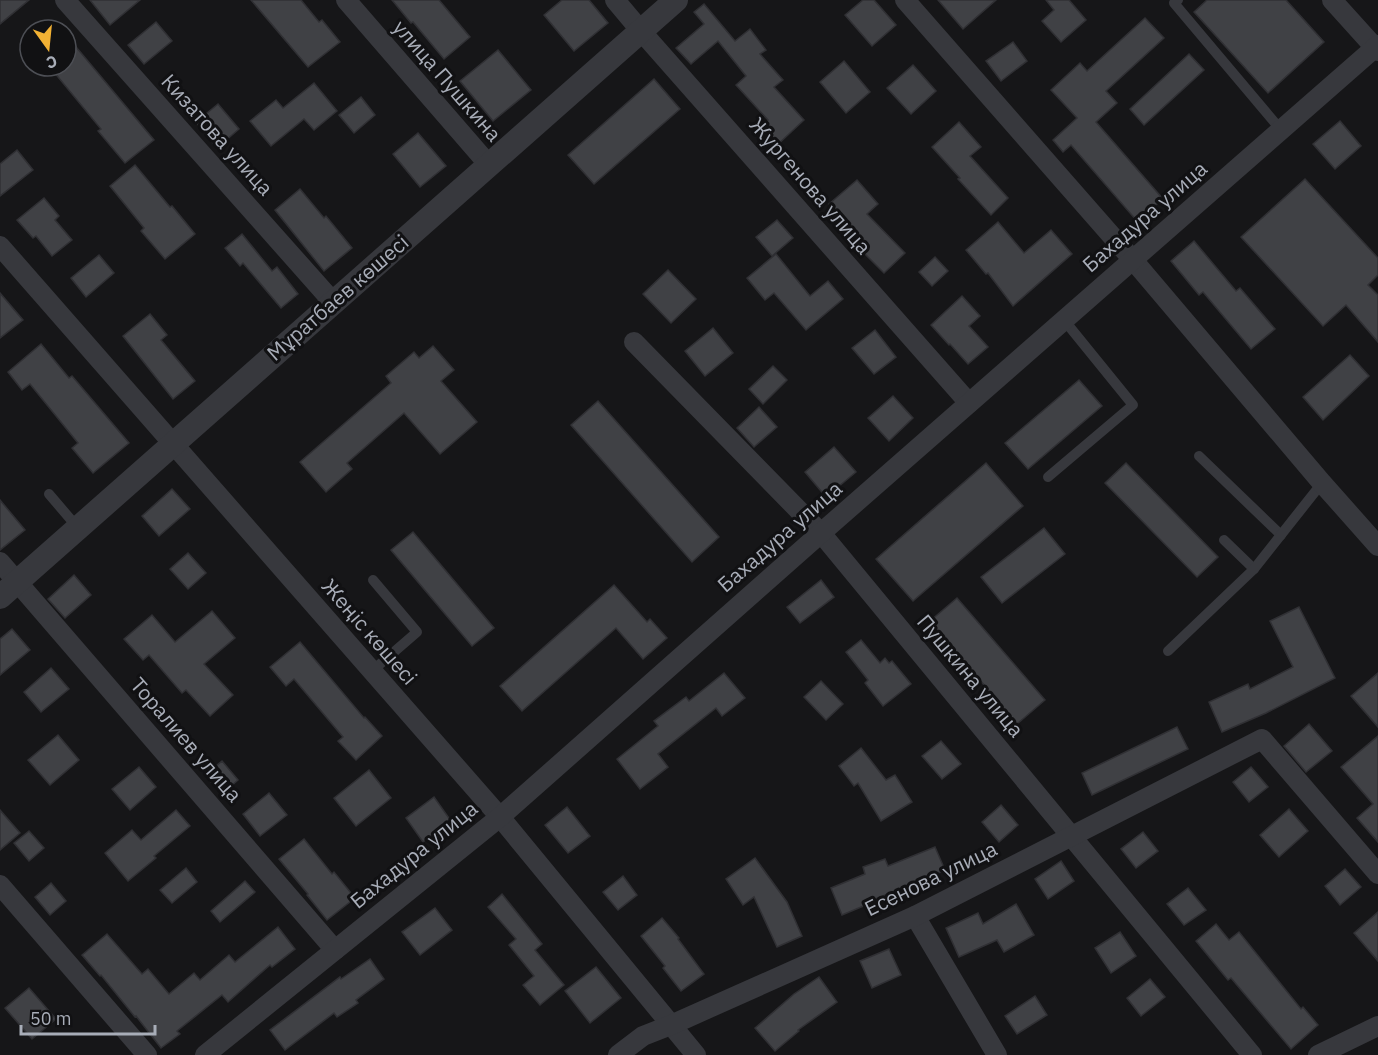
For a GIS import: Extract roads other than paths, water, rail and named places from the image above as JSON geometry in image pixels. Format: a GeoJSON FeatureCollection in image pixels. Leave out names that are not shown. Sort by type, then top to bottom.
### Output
{"type":"FeatureCollection","features":[{"type":"Feature","properties":{"kind":"street","name":"Кизатова улица"},"geometry":{"type":"LineString","coordinates":[[65,0],[333,302]]}},
{"type":"Feature","properties":{"kind":"street","name":"улица Пушкина"},"geometry":{"type":"LineString","coordinates":[[346,0],[489,165]]}},
{"type":"Feature","properties":{"kind":"street","name":"Жургенова улица"},"geometry":{"type":"LineString","coordinates":[[615,0],[969,403]]}},
{"type":"Feature","properties":{"kind":"street","name":"Мұратбаев көшесі"},"geometry":{"type":"LineString","coordinates":[[9,589],[676,0]]}},
{"type":"Feature","properties":{"kind":"street"},"geometry":{"type":"LineString","coordinates":[[905,0],[1133,260],[1378,546]]}},
{"type":"Feature","properties":{"kind":"street"},"geometry":{"type":"LineString","coordinates":[[1332,0],[1377,48]]}},
{"type":"Feature","properties":{"kind":"street","name":"Бахадура улица"},"geometry":{"type":"LineString","coordinates":[[205,1055],[500,817],[969,403],[1377,48]]}},
{"type":"Feature","properties":{"kind":"street","name":"Жеңіс көшесі"},"geometry":{"type":"LineString","coordinates":[[0,246],[500,817],[696,1055]]}},
{"type":"Feature","properties":{"kind":"street","name":"Пушкина улица"},"geometry":{"type":"LineString","coordinates":[[634,342],[821,533],[1251,1055]]}},
{"type":"Feature","properties":{"kind":"street","name":"Торалиев улица"},"geometry":{"type":"LineString","coordinates":[[0,562],[9,589],[335,950]]}},
{"type":"Feature","properties":{"kind":"street","name":"Есенова улица"},"geometry":{"type":"LineString","coordinates":[[618,1055],[643,1036],[915,916],[1262,739],[1378,874]]}},
{"type":"Feature","properties":{"kind":"street"},"geometry":{"type":"LineString","coordinates":[[0,885],[147,1055]]}},
{"type":"Feature","properties":{"kind":"street"},"geometry":{"type":"LineString","coordinates":[[915,916],[997,1055]]}},
{"type":"Feature","properties":{"kind":"street"},"geometry":{"type":"LineString","coordinates":[[1318,1055],[1378,1026]]}},
{"type":"Feature","properties":{"kind":"lane"},"geometry":{"type":"LineString","coordinates":[[1178,0],[1174,3],[1281,130]]}},
{"type":"Feature","properties":{"kind":"lane"},"geometry":{"type":"LineString","coordinates":[[1048,477],[1133,405],[1064,320]]}},
{"type":"Feature","properties":{"kind":"lane"},"geometry":{"type":"LineString","coordinates":[[1199,456],[1281,535]]}},
{"type":"Feature","properties":{"kind":"lane"},"geometry":{"type":"LineString","coordinates":[[1168,651],[1254,569],[1322,483]]}},
{"type":"Feature","properties":{"kind":"lane"},"geometry":{"type":"LineString","coordinates":[[49,494],[78,528]]}},
{"type":"Feature","properties":{"kind":"lane"},"geometry":{"type":"LineString","coordinates":[[1224,540],[1254,569]]}},
{"type":"Feature","properties":{"kind":"lane"},"geometry":{"type":"LineString","coordinates":[[372,671],[417,632],[373,580]]}}]}
